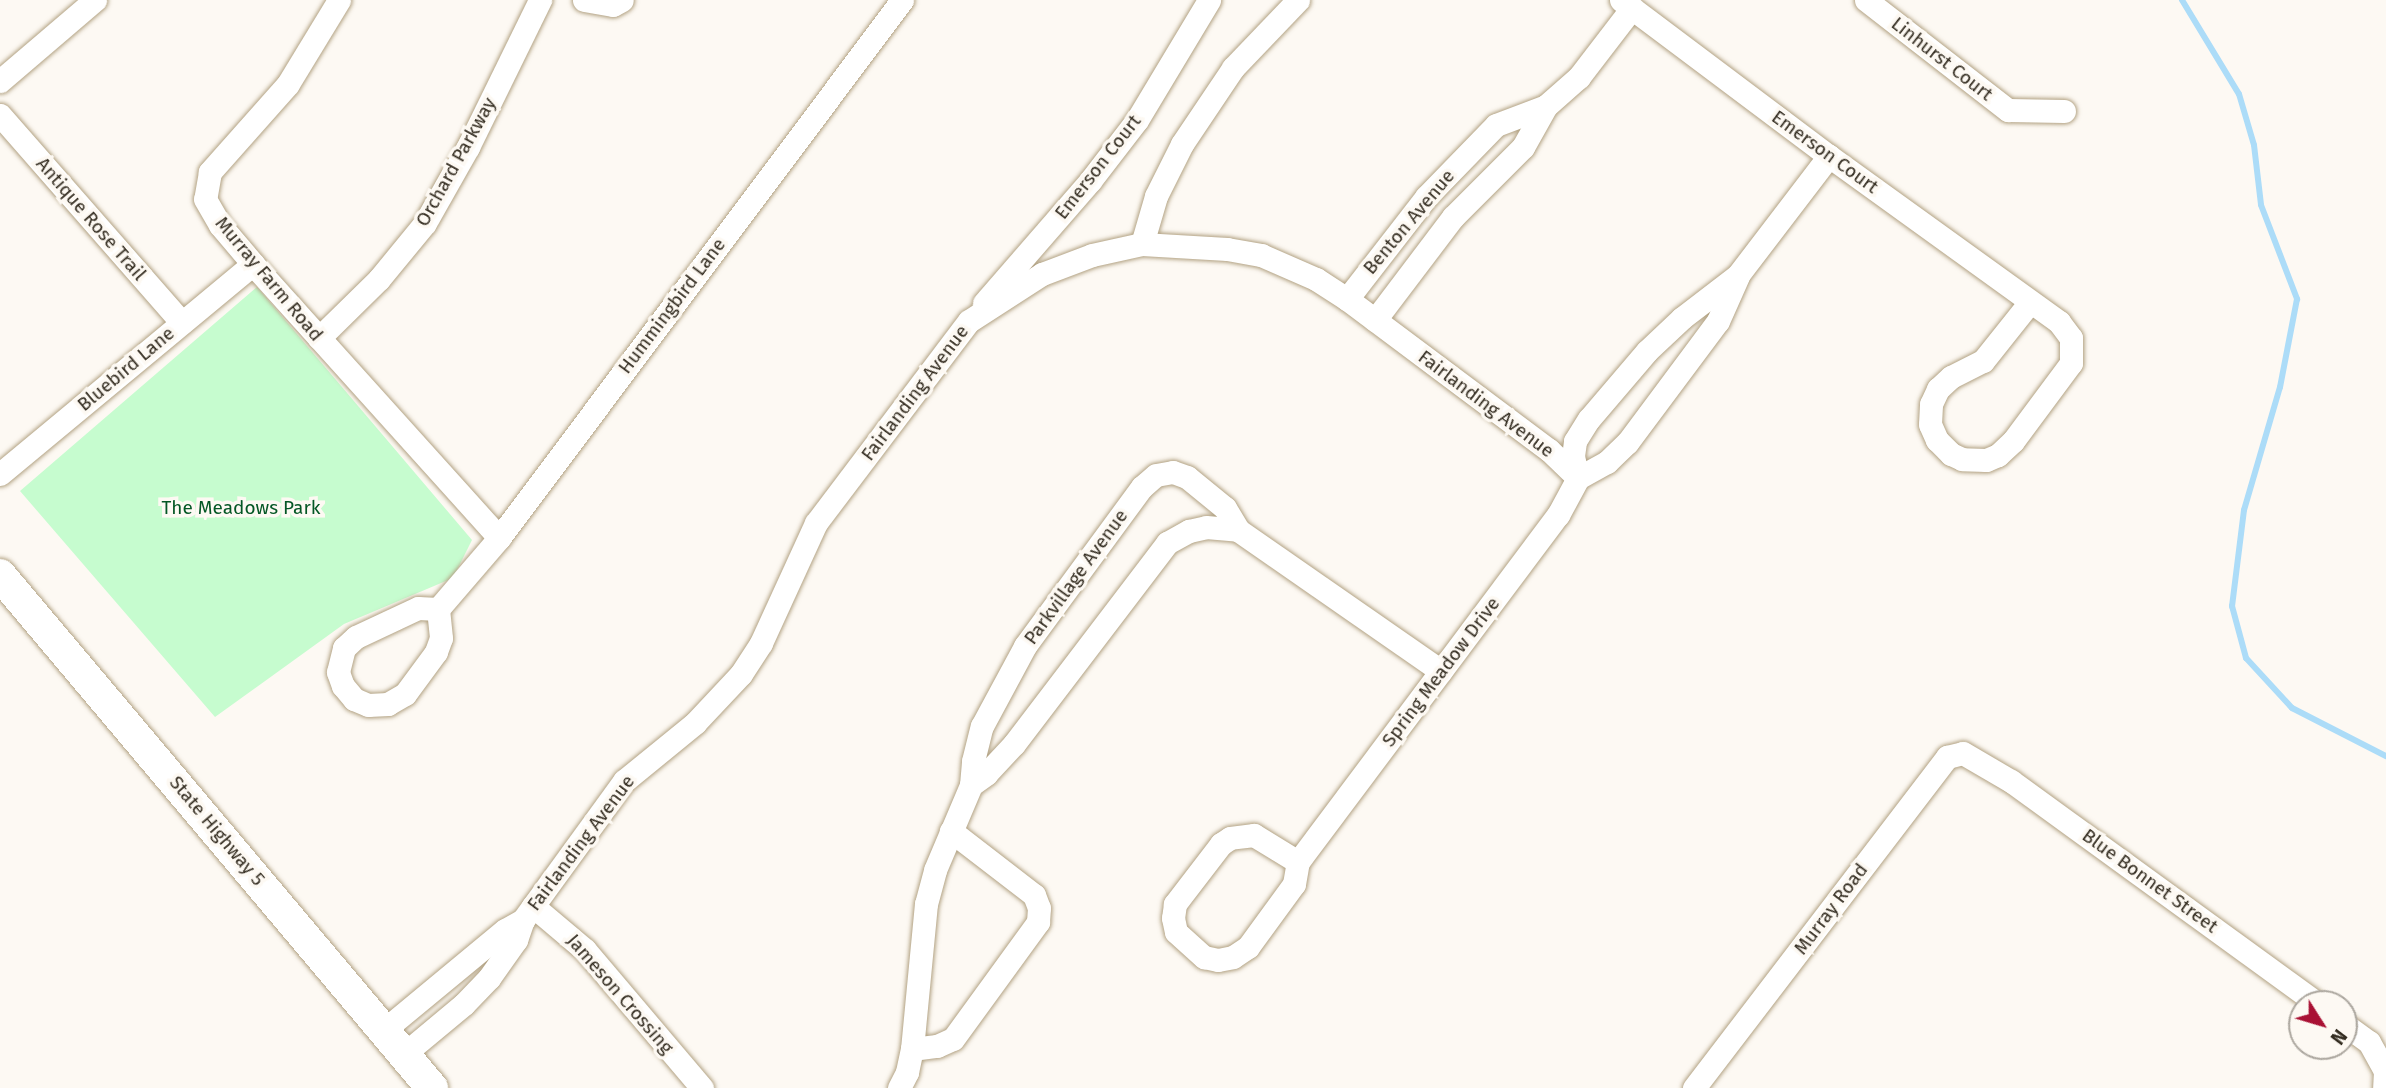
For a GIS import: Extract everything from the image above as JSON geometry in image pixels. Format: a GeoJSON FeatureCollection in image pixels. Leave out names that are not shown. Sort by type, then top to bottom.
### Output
{"type":"FeatureCollection","features":[{"type":"Feature","properties":{"kind":"main road","name":"State Highway 5"},"geometry":{"type":"LineString","coordinates":[[0,575],[432,1088]]}},
{"type":"Feature","properties":{"kind":"street"},"geometry":{"type":"LineString","coordinates":[[0,81],[95,0]]}},
{"type":"Feature","properties":{"kind":"street","name":"Murray Farm Road"},"geometry":{"type":"LineString","coordinates":[[339,0],[288,84],[210,172],[205,199],[220,225],[253,264],[499,538]]}},
{"type":"Feature","properties":{"kind":"street","name":"Orchard Parkway"},"geometry":{"type":"LineString","coordinates":[[319,338],[379,279],[425,223],[468,146],[540,0]]}},
{"type":"Feature","properties":{"kind":"street"},"geometry":{"type":"LineString","coordinates":[[584,0],[613,5],[622,0]]}},
{"type":"Feature","properties":{"kind":"street","name":"Hummingbird Lane"},"geometry":{"type":"LineString","coordinates":[[438,609],[499,538],[902,0]]}},
{"type":"Feature","properties":{"kind":"street","name":"Emerson Court"},"geometry":{"type":"LineString","coordinates":[[969,321],[1090,181],[1137,120],[1209,0]]}},
{"type":"Feature","properties":{"kind":"street"},"geometry":{"type":"LineString","coordinates":[[1142,244],[1156,196],[1182,144],[1233,68],[1298,0]]}},
{"type":"Feature","properties":{"kind":"street","name":"Linhurst Court"},"geometry":{"type":"LineString","coordinates":[[1866,0],[2008,110],[2064,111]]}},
{"type":"Feature","properties":{"kind":"street","name":"Emerson Court"},"geometry":{"type":"LineString","coordinates":[[1627,4],[1829,156],[2059,322],[2071,338],[2071,363],[2013,442],[1998,455],[1974,461],[1951,454],[1937,440],[1930,424],[1931,404],[1938,389],[1951,377],[1983,361],[2030,302]]}},
{"type":"Feature","properties":{"kind":"street","name":"Benton Avenue"},"geometry":{"type":"LineString","coordinates":[[1375,320],[1453,218],[1523,147],[1546,106],[1578,77],[1627,4]]}},
{"type":"Feature","properties":{"kind":"street","name":"Benton Avenue"},"geometry":{"type":"LineString","coordinates":[[1347,299],[1426,197],[1496,125],[1546,106]]}},
{"type":"Feature","properties":{"kind":"street","name":"Antique Rose Trail"},"geometry":{"type":"LineString","coordinates":[[0,115],[182,323]]}},
{"type":"Feature","properties":{"kind":"street"},"geometry":{"type":"LineString","coordinates":[[1738,275],[1682,318],[1647,351],[1589,419],[1574,448],[1578,478],[1607,462],[1627,443],[1718,321],[1738,275],[1829,156]]}},
{"type":"Feature","properties":{"kind":"street","name":"Fairlanding Avenue"},"geometry":{"type":"LineString","coordinates":[[404,1054],[464,1004],[489,978],[516,940],[528,913],[624,781],[695,723],[741,674],[761,643],[786,583],[816,523],[969,321],[1042,274],[1092,255],[1142,244],[1227,249],[1261,255],[1316,279],[1347,299],[1549,450],[1578,478]]}},
{"type":"Feature","properties":{"kind":"street","name":"Bluebird Lane"},"geometry":{"type":"LineString","coordinates":[[0,474],[253,264]]}},
{"type":"Feature","properties":{"kind":"street","name":"Parkvillage Avenue"},"geometry":{"type":"LineString","coordinates":[[899,1088],[907,1072],[912,1049],[926,904],[951,831],[971,785],[973,761],[982,726],[1025,646],[1142,486],[1156,475],[1172,472],[1187,477],[1225,508],[1238,530],[1441,671]]}},
{"type":"Feature","properties":{"kind":"street","name":"Spring Meadow Drive"},"geometry":{"type":"LineString","coordinates":[[1297,862],[1254,835],[1230,838],[1221,844],[1175,904],[1173,918],[1176,932],[1204,957],[1218,960],[1233,957],[1248,947],[1294,884],[1297,862],[1558,515],[1578,478]]}},
{"type":"Feature","properties":{"kind":"street","name":"Parkvillage Avenue"},"geometry":{"type":"LineString","coordinates":[[971,785],[986,774],[1014,744],[1167,543],[1189,531],[1206,527],[1238,530]]}},
{"type":"Feature","properties":{"kind":"street"},"geometry":{"type":"LineString","coordinates":[[418,608],[438,609],[441,638],[436,652],[405,694],[388,704],[368,705],[354,699],[343,687],[338,672],[344,648],[356,637],[418,608]]}},
{"type":"Feature","properties":{"kind":"street","name":"Murray Road"},"geometry":{"type":"LineString","coordinates":[[1694,1088],[1947,757],[1963,753],[1980,762]]}},
{"type":"Feature","properties":{"kind":"street","name":"Blue Bonnet Street"},"geometry":{"type":"LineString","coordinates":[[1980,762],[2011,781],[2299,990]]}},
{"type":"Feature","properties":{"kind":"street"},"geometry":{"type":"LineString","coordinates":[[912,1049],[937,1046],[953,1039],[1038,922],[1039,908],[1034,895],[1026,886],[951,831]]}},
{"type":"Feature","properties":{"kind":"street","name":"Fairlanding Avenue"},"geometry":{"type":"LineString","coordinates":[[384,1030],[528,913]]}},
{"type":"Feature","properties":{"kind":"street","name":"Jameson Crossing"},"geometry":{"type":"LineString","coordinates":[[528,913],[585,950],[702,1088]]}},
{"type":"Feature","properties":{"kind":"street"},"geometry":{"type":"LineString","coordinates":[[2358,1034],[2369,1042],[2385,1071],[2384,1088]]}},
{"type":"Feature","properties":{"kind":"green space","name":"The Meadows Park"},"geometry":{"type":"Polygon","coordinates":[[[257,287],[472,540],[453,578],[344,624],[215,717],[20,491],[257,287]]]}},
{"type":"Feature","properties":{"kind":"waterway"},"geometry":{"type":"LineString","coordinates":[[2182,0],[2239,94],[2254,145],[2261,205],[2297,299],[2280,387],[2244,510],[2232,606],[2246,658],[2292,708],[2386,756]]}}]}
